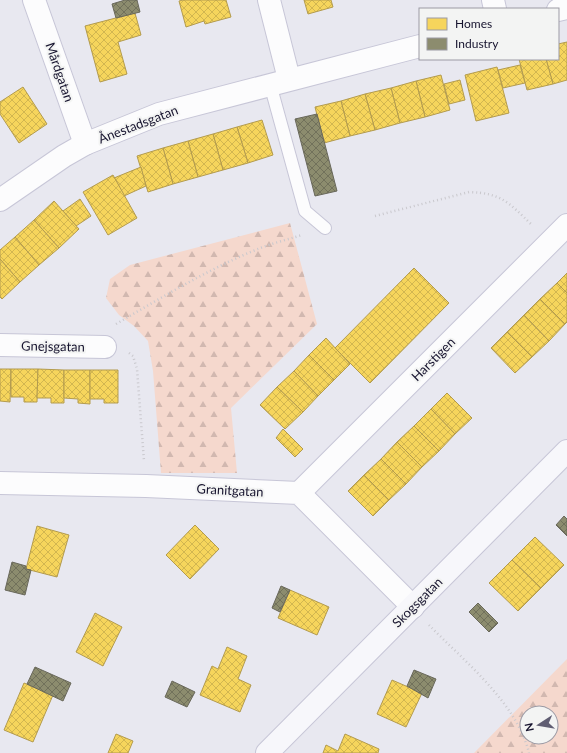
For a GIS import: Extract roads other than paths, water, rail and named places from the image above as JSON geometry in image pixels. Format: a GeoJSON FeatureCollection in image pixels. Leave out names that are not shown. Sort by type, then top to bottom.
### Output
{"type":"FeatureCollection","features":[{"type":"Feature","properties":{"kind":"street","name":"Mårdgatan"},"geometry":{"type":"LineString","coordinates":[[34,0],[85,144]]}},
{"type":"Feature","properties":{"kind":"street"},"geometry":{"type":"LineString","coordinates":[[269,0],[279,81]]}},
{"type":"Feature","properties":{"kind":"street","name":"Ånestadsgatan"},"geometry":{"type":"LineString","coordinates":[[0,200],[43,169],[85,144],[159,114],[279,81],[419,46]]}},
{"type":"Feature","properties":{"kind":"street","name":"Harstigen"},"geometry":{"type":"LineString","coordinates":[[299,493],[567,225]]}},
{"type":"Feature","properties":{"kind":"street","name":"Gnejsgatan"},"geometry":{"type":"LineString","coordinates":[[0,345],[105,347]]}},
{"type":"Feature","properties":{"kind":"street","name":"Skogsgatan"},"geometry":{"type":"LineString","coordinates":[[267,753],[567,451]]}},
{"type":"Feature","properties":{"kind":"street","name":"Granitgatan"},"geometry":{"type":"LineString","coordinates":[[0,483],[146,486],[299,493]]}},
{"type":"Feature","properties":{"kind":"street"},"geometry":{"type":"LineString","coordinates":[[299,493],[413,607]]}},
{"type":"Feature","properties":{"kind":"lane"},"geometry":{"type":"LineString","coordinates":[[279,81],[305,211],[325,228]]}}]}
